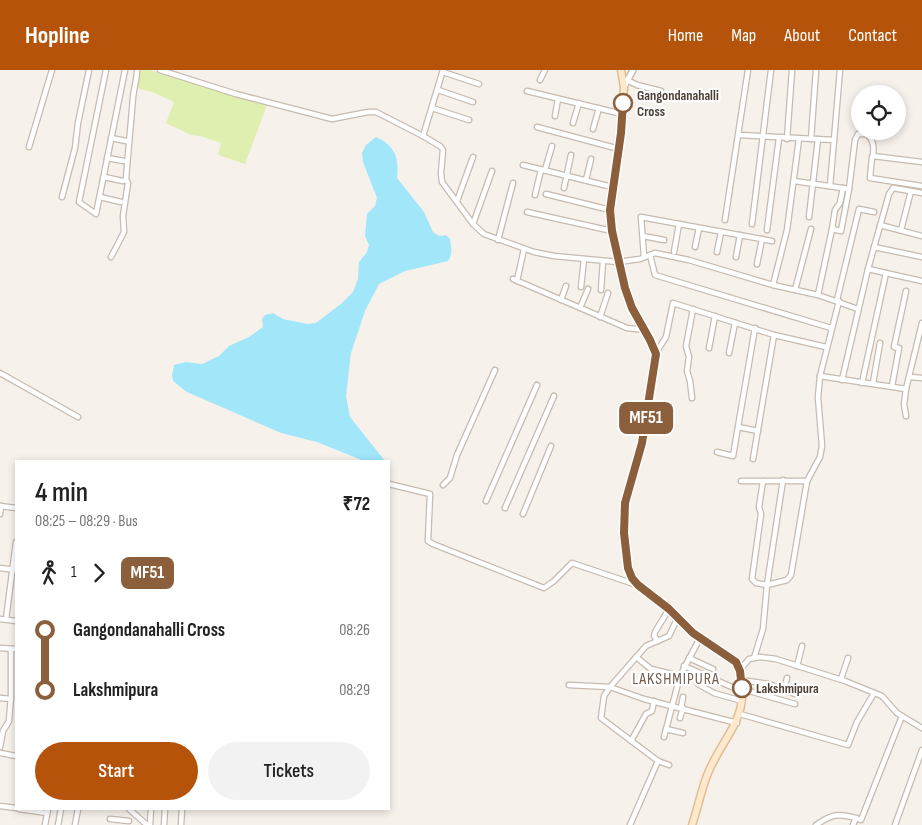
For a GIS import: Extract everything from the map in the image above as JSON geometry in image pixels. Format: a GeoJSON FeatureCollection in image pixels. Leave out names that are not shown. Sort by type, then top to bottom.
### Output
{"type":"FeatureCollection","features":[{"type":"Feature","properties":{"kind":"main road"},"geometry":{"type":"LineString","coordinates":[[621,70],[624,88],[619,149],[610,210],[612,231],[618,262],[632,308],[656,354],[642,443],[628,489],[624,519],[628,568],[632,578],[638,585],[669,609],[700,638],[736,662],[740,671],[742,689],[742,702],[737,723],[708,774],[692,825]]}},
{"type":"Feature","properties":{"kind":"street"},"geometry":{"type":"LineString","coordinates":[[29,148],[52,70]]}},
{"type":"Feature","properties":{"kind":"street"},"geometry":{"type":"LineString","coordinates":[[62,197],[75,148],[89,70]]}},
{"type":"Feature","properties":{"kind":"street"},"geometry":{"type":"LineString","coordinates":[[106,70],[79,202],[96,214],[125,70]]}},
{"type":"Feature","properties":{"kind":"street"},"geometry":{"type":"LineString","coordinates":[[111,257],[124,232],[129,142],[137,70]]}},
{"type":"Feature","properties":{"kind":"street"},"geometry":{"type":"LineString","coordinates":[[160,70],[236,94],[332,119],[376,112],[440,146],[443,150],[442,182],[473,224],[484,234],[524,249],[554,256],[603,262],[618,262],[655,253],[689,260],[773,285],[818,295],[858,309]]}},
{"type":"Feature","properties":{"kind":"street"},"geometry":{"type":"LineString","coordinates":[[540,80],[545,70]]}},
{"type":"Feature","properties":{"kind":"street"},"geometry":{"type":"LineString","coordinates":[[624,88],[633,70]]}},
{"type":"Feature","properties":{"kind":"street"},"geometry":{"type":"LineString","coordinates":[[725,220],[748,70]]}},
{"type":"Feature","properties":{"kind":"street"},"geometry":{"type":"LineString","coordinates":[[752,224],[771,70]]}},
{"type":"Feature","properties":{"kind":"street"},"geometry":{"type":"LineString","coordinates":[[788,139],[792,70]]}},
{"type":"Feature","properties":{"kind":"street"},"geometry":{"type":"LineString","coordinates":[[811,139],[816,70]]}},
{"type":"Feature","properties":{"kind":"street"},"geometry":{"type":"LineString","coordinates":[[830,186],[840,70]]}},
{"type":"Feature","properties":{"kind":"street"},"geometry":{"type":"LineString","coordinates":[[423,136],[443,71],[479,84]]}},
{"type":"Feature","properties":{"kind":"street"},"geometry":{"type":"LineString","coordinates":[[627,80],[637,85],[661,91]]}},
{"type":"Feature","properties":{"kind":"street"},"geometry":{"type":"LineString","coordinates":[[438,90],[473,102]]}},
{"type":"Feature","properties":{"kind":"street"},"geometry":{"type":"LineString","coordinates":[[527,91],[622,114]]}},
{"type":"Feature","properties":{"kind":"street"},"geometry":{"type":"LineString","coordinates":[[555,116],[558,99]]}},
{"type":"Feature","properties":{"kind":"street"},"geometry":{"type":"LineString","coordinates":[[573,123],[579,104]]}},
{"type":"Feature","properties":{"kind":"street"},"geometry":{"type":"LineString","coordinates":[[432,108],[468,120]]}},
{"type":"Feature","properties":{"kind":"street"},"geometry":{"type":"LineString","coordinates":[[593,129],[599,108]]}},
{"type":"Feature","properties":{"kind":"street"},"geometry":{"type":"LineString","coordinates":[[537,127],[619,149]]}},
{"type":"Feature","properties":{"kind":"street"},"geometry":{"type":"LineString","coordinates":[[832,229],[841,231],[849,189],[855,140],[858,134],[867,134],[872,139],[874,146],[870,178],[922,186]]}},
{"type":"Feature","properties":{"kind":"street"},"geometry":{"type":"LineString","coordinates":[[739,135],[764,138],[834,140]]}},
{"type":"Feature","properties":{"kind":"street"},"geometry":{"type":"LineString","coordinates":[[111,138],[126,141]]}},
{"type":"Feature","properties":{"kind":"street"},"geometry":{"type":"LineString","coordinates":[[767,230],[779,138]]}},
{"type":"Feature","properties":{"kind":"street"},"geometry":{"type":"LineString","coordinates":[[773,285],[788,230],[800,139]]}},
{"type":"Feature","properties":{"kind":"street"},"geometry":{"type":"LineString","coordinates":[[809,217],[818,139]]}},
{"type":"Feature","properties":{"kind":"street"},"geometry":{"type":"LineString","coordinates":[[535,195],[552,146]]}},
{"type":"Feature","properties":{"kind":"street"},"geometry":{"type":"LineString","coordinates":[[564,188],[571,155]]}},
{"type":"Feature","properties":{"kind":"street"},"geometry":{"type":"LineString","coordinates":[[873,156],[922,162]]}},
{"type":"Feature","properties":{"kind":"street"},"geometry":{"type":"LineString","coordinates":[[457,201],[473,157]]}},
{"type":"Feature","properties":{"kind":"street"},"geometry":{"type":"LineString","coordinates":[[108,158],[124,161]]}},
{"type":"Feature","properties":{"kind":"street"},"geometry":{"type":"LineString","coordinates":[[586,180],[590,159]]}},
{"type":"Feature","properties":{"kind":"street"},"geometry":{"type":"LineString","coordinates":[[523,165],[612,187]]}},
{"type":"Feature","properties":{"kind":"street"},"geometry":{"type":"LineString","coordinates":[[473,224],[492,171]]}},
{"type":"Feature","properties":{"kind":"street"},"geometry":{"type":"LineString","coordinates":[[104,177],[123,181]]}},
{"type":"Feature","properties":{"kind":"street"},"geometry":{"type":"LineString","coordinates":[[794,181],[849,189]]}},
{"type":"Feature","properties":{"kind":"street"},"geometry":{"type":"LineString","coordinates":[[498,240],[513,184]]}},
{"type":"Feature","properties":{"kind":"street"},"geometry":{"type":"LineString","coordinates":[[818,295],[832,229],[834,210],[840,204],[843,188]]}},
{"type":"Feature","properties":{"kind":"street"},"geometry":{"type":"LineString","coordinates":[[842,380],[868,269],[889,194],[893,188],[922,193]]}},
{"type":"Feature","properties":{"kind":"street"},"geometry":{"type":"LineString","coordinates":[[901,230],[911,191]]}},
{"type":"Feature","properties":{"kind":"street"},"geometry":{"type":"LineString","coordinates":[[546,194],[610,210]]}},
{"type":"Feature","properties":{"kind":"street"},"geometry":{"type":"LineString","coordinates":[[100,197],[121,202]]}},
{"type":"Feature","properties":{"kind":"street"},"geometry":{"type":"LineString","coordinates":[[762,481],[752,579],[756,583],[768,585],[786,580],[791,575],[807,481],[820,457],[822,446],[818,397],[826,347],[859,209],[874,212]]}},
{"type":"Feature","properties":{"kind":"street"},"geometry":{"type":"LineString","coordinates":[[527,212],[612,231]]}},
{"type":"Feature","properties":{"kind":"street"},"geometry":{"type":"LineString","coordinates":[[644,257],[641,217],[772,241]]}},
{"type":"Feature","properties":{"kind":"street"},"geometry":{"type":"LineString","coordinates":[[674,252],[679,224]]}},
{"type":"Feature","properties":{"kind":"street"},"geometry":{"type":"LineString","coordinates":[[880,224],[921,235],[922,229]]}},
{"type":"Feature","properties":{"kind":"street"},"geometry":{"type":"LineString","coordinates":[[695,247],[699,228]]}},
{"type":"Feature","properties":{"kind":"street"},"geometry":{"type":"LineString","coordinates":[[795,290],[810,229]]}},
{"type":"Feature","properties":{"kind":"street"},"geometry":{"type":"LineString","coordinates":[[717,252],[721,232]]}},
{"type":"Feature","properties":{"kind":"street"},"geometry":{"type":"LineString","coordinates":[[736,257],[740,235]]}},
{"type":"Feature","properties":{"kind":"street"},"geometry":{"type":"LineString","coordinates":[[643,236],[664,240]]}},
{"type":"Feature","properties":{"kind":"street"},"geometry":{"type":"LineString","coordinates":[[756,264],[762,240]]}},
{"type":"Feature","properties":{"kind":"street"},"geometry":{"type":"LineString","coordinates":[[874,247],[922,257]]}},
{"type":"Feature","properties":{"kind":"street"},"geometry":{"type":"LineString","coordinates":[[524,249],[515,280],[627,328],[645,330]]}},
{"type":"Feature","properties":{"kind":"street"},"geometry":{"type":"LineString","coordinates":[[650,255],[655,275],[831,328]]}},
{"type":"Feature","properties":{"kind":"street"},"geometry":{"type":"LineString","coordinates":[[581,288],[584,260]]}},
{"type":"Feature","properties":{"kind":"street"},"geometry":{"type":"LineString","coordinates":[[601,290],[603,262]]}},
{"type":"Feature","properties":{"kind":"street"},"geometry":{"type":"LineString","coordinates":[[868,269],[922,281]]}},
{"type":"Feature","properties":{"kind":"street"},"geometry":{"type":"LineString","coordinates":[[862,383],[886,273]]}},
{"type":"Feature","properties":{"kind":"street"},"geometry":{"type":"LineString","coordinates":[[561,300],[566,286]]}},
{"type":"Feature","properties":{"kind":"street"},"geometry":{"type":"LineString","coordinates":[[580,308],[588,289]]}},
{"type":"Feature","properties":{"kind":"street"},"geometry":{"type":"LineString","coordinates":[[892,386],[899,348],[894,347],[906,291]]}},
{"type":"Feature","properties":{"kind":"street"},"geometry":{"type":"LineString","coordinates":[[600,317],[608,293]]}},
{"type":"Feature","properties":{"kind":"street"},"geometry":{"type":"LineString","coordinates":[[656,354],[666,337],[672,303],[774,335],[826,347]]}},
{"type":"Feature","properties":{"kind":"street"},"geometry":{"type":"LineString","coordinates":[[692,398],[687,372],[689,357],[686,346],[693,309]]}},
{"type":"Feature","properties":{"kind":"street"},"geometry":{"type":"LineString","coordinates":[[709,348],[715,316]]}},
{"type":"Feature","properties":{"kind":"street"},"geometry":{"type":"LineString","coordinates":[[729,353],[736,323]]}},
{"type":"Feature","properties":{"kind":"street"},"geometry":{"type":"LineString","coordinates":[[906,416],[904,404],[906,389],[920,342],[922,323]]}},
{"type":"Feature","properties":{"kind":"street"},"geometry":{"type":"LineString","coordinates":[[717,452],[733,456],[755,328]]}},
{"type":"Feature","properties":{"kind":"street"},"geometry":{"type":"LineString","coordinates":[[753,460],[774,335]]}},
{"type":"Feature","properties":{"kind":"street"},"geometry":{"type":"LineString","coordinates":[[873,383],[880,343]]}},
{"type":"Feature","properties":{"kind":"street"},"geometry":{"type":"LineString","coordinates":[[443,484],[450,478],[495,370]]}},
{"type":"Feature","properties":{"kind":"street"},"geometry":{"type":"LineString","coordinates":[[0,373],[78,417]]}},
{"type":"Feature","properties":{"kind":"street"},"geometry":{"type":"LineString","coordinates":[[820,376],[906,389]]}},
{"type":"Feature","properties":{"kind":"street"},"geometry":{"type":"LineString","coordinates":[[910,377],[922,378]]}},
{"type":"Feature","properties":{"kind":"street"},"geometry":{"type":"LineString","coordinates":[[486,502],[538,385]]}},
{"type":"Feature","properties":{"kind":"street"},"geometry":{"type":"LineString","coordinates":[[505,508],[554,396]]}},
{"type":"Feature","properties":{"kind":"street"},"geometry":{"type":"LineString","coordinates":[[738,427],[758,431]]}},
{"type":"Feature","properties":{"kind":"street"},"geometry":{"type":"LineString","coordinates":[[523,514],[551,446]]}},
{"type":"Feature","properties":{"kind":"street"},"geometry":{"type":"LineString","coordinates":[[754,658],[763,630],[783,480]]}},
{"type":"Feature","properties":{"kind":"street"},"geometry":{"type":"LineString","coordinates":[[741,481],[807,481]]}},
{"type":"Feature","properties":{"kind":"street"},"geometry":{"type":"LineString","coordinates":[[390,484],[430,494],[428,541],[433,544],[544,588],[572,563],[638,585]]}},
{"type":"Feature","properties":{"kind":"street"},"geometry":{"type":"LineString","coordinates":[[0,514],[0,506],[15,508]]}},
{"type":"Feature","properties":{"kind":"street"},"geometry":{"type":"LineString","coordinates":[[0,568],[15,570],[6,619]]}},
{"type":"Feature","properties":{"kind":"street"},"geometry":{"type":"LineString","coordinates":[[658,641],[654,636],[655,632],[669,609]]}},
{"type":"Feature","properties":{"kind":"street"},"geometry":{"type":"LineString","coordinates":[[669,765],[658,761],[601,718],[604,696],[610,687],[646,646],[669,636],[678,617]]}},
{"type":"Feature","properties":{"kind":"street"},"geometry":{"type":"LineString","coordinates":[[0,619],[15,621]]}},
{"type":"Feature","properties":{"kind":"street"},"geometry":{"type":"LineString","coordinates":[[664,736],[680,676],[700,638]]}},
{"type":"Feature","properties":{"kind":"street"},"geometry":{"type":"LineString","coordinates":[[797,666],[802,646]]}},
{"type":"Feature","properties":{"kind":"street"},"geometry":{"type":"LineString","coordinates":[[0,648],[14,649],[9,721],[3,731],[0,747]]}},
{"type":"Feature","properties":{"kind":"street"},"geometry":{"type":"LineString","coordinates":[[636,657],[651,669],[680,676]]}},
{"type":"Feature","properties":{"kind":"street"},"geometry":{"type":"LineString","coordinates":[[740,671],[749,659],[760,657],[797,666],[882,696],[902,716],[922,728]]}},
{"type":"Feature","properties":{"kind":"street"},"geometry":{"type":"LineString","coordinates":[[689,658],[713,669]]}},
{"type":"Feature","properties":{"kind":"street"},"geometry":{"type":"LineString","coordinates":[[841,680],[848,658]]}},
{"type":"Feature","properties":{"kind":"street"},"geometry":{"type":"LineString","coordinates":[[684,666],[734,688],[795,704]]}},
{"type":"Feature","properties":{"kind":"street"},"geometry":{"type":"LineString","coordinates":[[784,689],[787,678]]}},
{"type":"Feature","properties":{"kind":"street"},"geometry":{"type":"LineString","coordinates":[[741,680],[769,684],[796,694]]}},
{"type":"Feature","properties":{"kind":"street"},"geometry":{"type":"LineString","coordinates":[[698,684],[714,693],[742,702]]}},
{"type":"Feature","properties":{"kind":"street"},"geometry":{"type":"LineString","coordinates":[[569,685],[610,687],[737,723]]}},
{"type":"Feature","properties":{"kind":"street"},"geometry":{"type":"LineString","coordinates":[[740,714],[848,744],[857,722],[874,693]]}},
{"type":"Feature","properties":{"kind":"street"},"geometry":{"type":"LineString","coordinates":[[680,718],[683,697]]}},
{"type":"Feature","properties":{"kind":"street"},"geometry":{"type":"LineString","coordinates":[[0,698],[11,699]]}},
{"type":"Feature","properties":{"kind":"street"},"geometry":{"type":"LineString","coordinates":[[631,741],[646,714],[652,710],[654,701]]}},
{"type":"Feature","properties":{"kind":"street"},"geometry":{"type":"LineString","coordinates":[[816,825],[827,818],[841,814],[861,820],[902,716]]}},
{"type":"Feature","properties":{"kind":"street"},"geometry":{"type":"LineString","coordinates":[[666,729],[682,733]]}},
{"type":"Feature","properties":{"kind":"street"},"geometry":{"type":"LineString","coordinates":[[895,825],[922,750]]}},
{"type":"Feature","properties":{"kind":"street"},"geometry":{"type":"LineString","coordinates":[[0,753],[15,756]]}},
{"type":"Feature","properties":{"kind":"street"},"geometry":{"type":"LineString","coordinates":[[630,825],[658,761]]}},
{"type":"Feature","properties":{"kind":"street"},"geometry":{"type":"LineString","coordinates":[[0,806],[15,808]]}},
{"type":"Feature","properties":{"kind":"street"},"geometry":{"type":"LineString","coordinates":[[32,810],[47,811],[45,825]]}},
{"type":"Feature","properties":{"kind":"street"},"geometry":{"type":"LineString","coordinates":[[58,825],[62,810]]}},
{"type":"Feature","properties":{"kind":"street"},"geometry":{"type":"LineString","coordinates":[[75,825],[78,810]]}},
{"type":"Feature","properties":{"kind":"street"},"geometry":{"type":"LineString","coordinates":[[110,819],[129,823],[130,810]]}},
{"type":"Feature","properties":{"kind":"street"},"geometry":{"type":"LineString","coordinates":[[131,810],[148,825]]}},
{"type":"Feature","properties":{"kind":"street"},"geometry":{"type":"LineString","coordinates":[[148,825],[151,810]]}},
{"type":"Feature","properties":{"kind":"street"},"geometry":{"type":"LineString","coordinates":[[164,825],[165,810]]}},
{"type":"Feature","properties":{"kind":"street"},"geometry":{"type":"LineString","coordinates":[[181,825],[182,810]]}},
{"type":"Feature","properties":{"kind":"street"},"geometry":{"type":"LineString","coordinates":[[853,825],[856,818]]}},
{"type":"Feature","properties":{"kind":"green space"},"geometry":{"type":"Polygon","coordinates":[[[139,70],[150,70],[267,105],[245,164],[218,155],[221,143],[191,135],[166,123],[174,102],[155,93],[137,88],[139,70]]]}},
{"type":"Feature","properties":{"kind":"water"},"geometry":{"type":"Polygon","coordinates":[[[376,137],[392,149],[397,159],[397,178],[424,212],[433,232],[439,236],[446,235],[450,239],[451,250],[451,256],[448,261],[405,271],[379,284],[365,311],[351,353],[346,396],[350,417],[384,460],[360,460],[317,442],[281,433],[187,392],[173,381],[172,375],[174,365],[186,362],[202,364],[219,356],[229,346],[249,337],[263,327],[262,319],[265,315],[273,313],[283,319],[307,324],[316,323],[353,292],[358,279],[359,262],[367,252],[369,245],[365,236],[367,214],[375,206],[377,198],[363,162],[362,153],[366,145],[376,137]]]}},
{"type":"Feature","properties":{"kind":"bus line","name":"MF51"},"geometry":{"type":"LineString","coordinates":[[623,103],[621,133],[610,210],[612,231],[625,288],[632,308],[656,354],[639,458],[625,503],[624,533],[628,568],[632,578],[648,594],[669,609],[693,633],[736,662],[740,671],[742,688]]}},
{"type":"Feature","properties":{"kind":"place","name":"Gangondanahalli Cross"},"geometry":{"type":"Point","coordinates":[623,103]}},
{"type":"Feature","properties":{"kind":"place","name":"Lakshmipura"},"geometry":{"type":"Point","coordinates":[742,688]}},
{"type":"Feature","properties":{"kind":"district","name":"LAKSHMIPURA"},"geometry":{"type":"Point","coordinates":[676,679]}}]}
